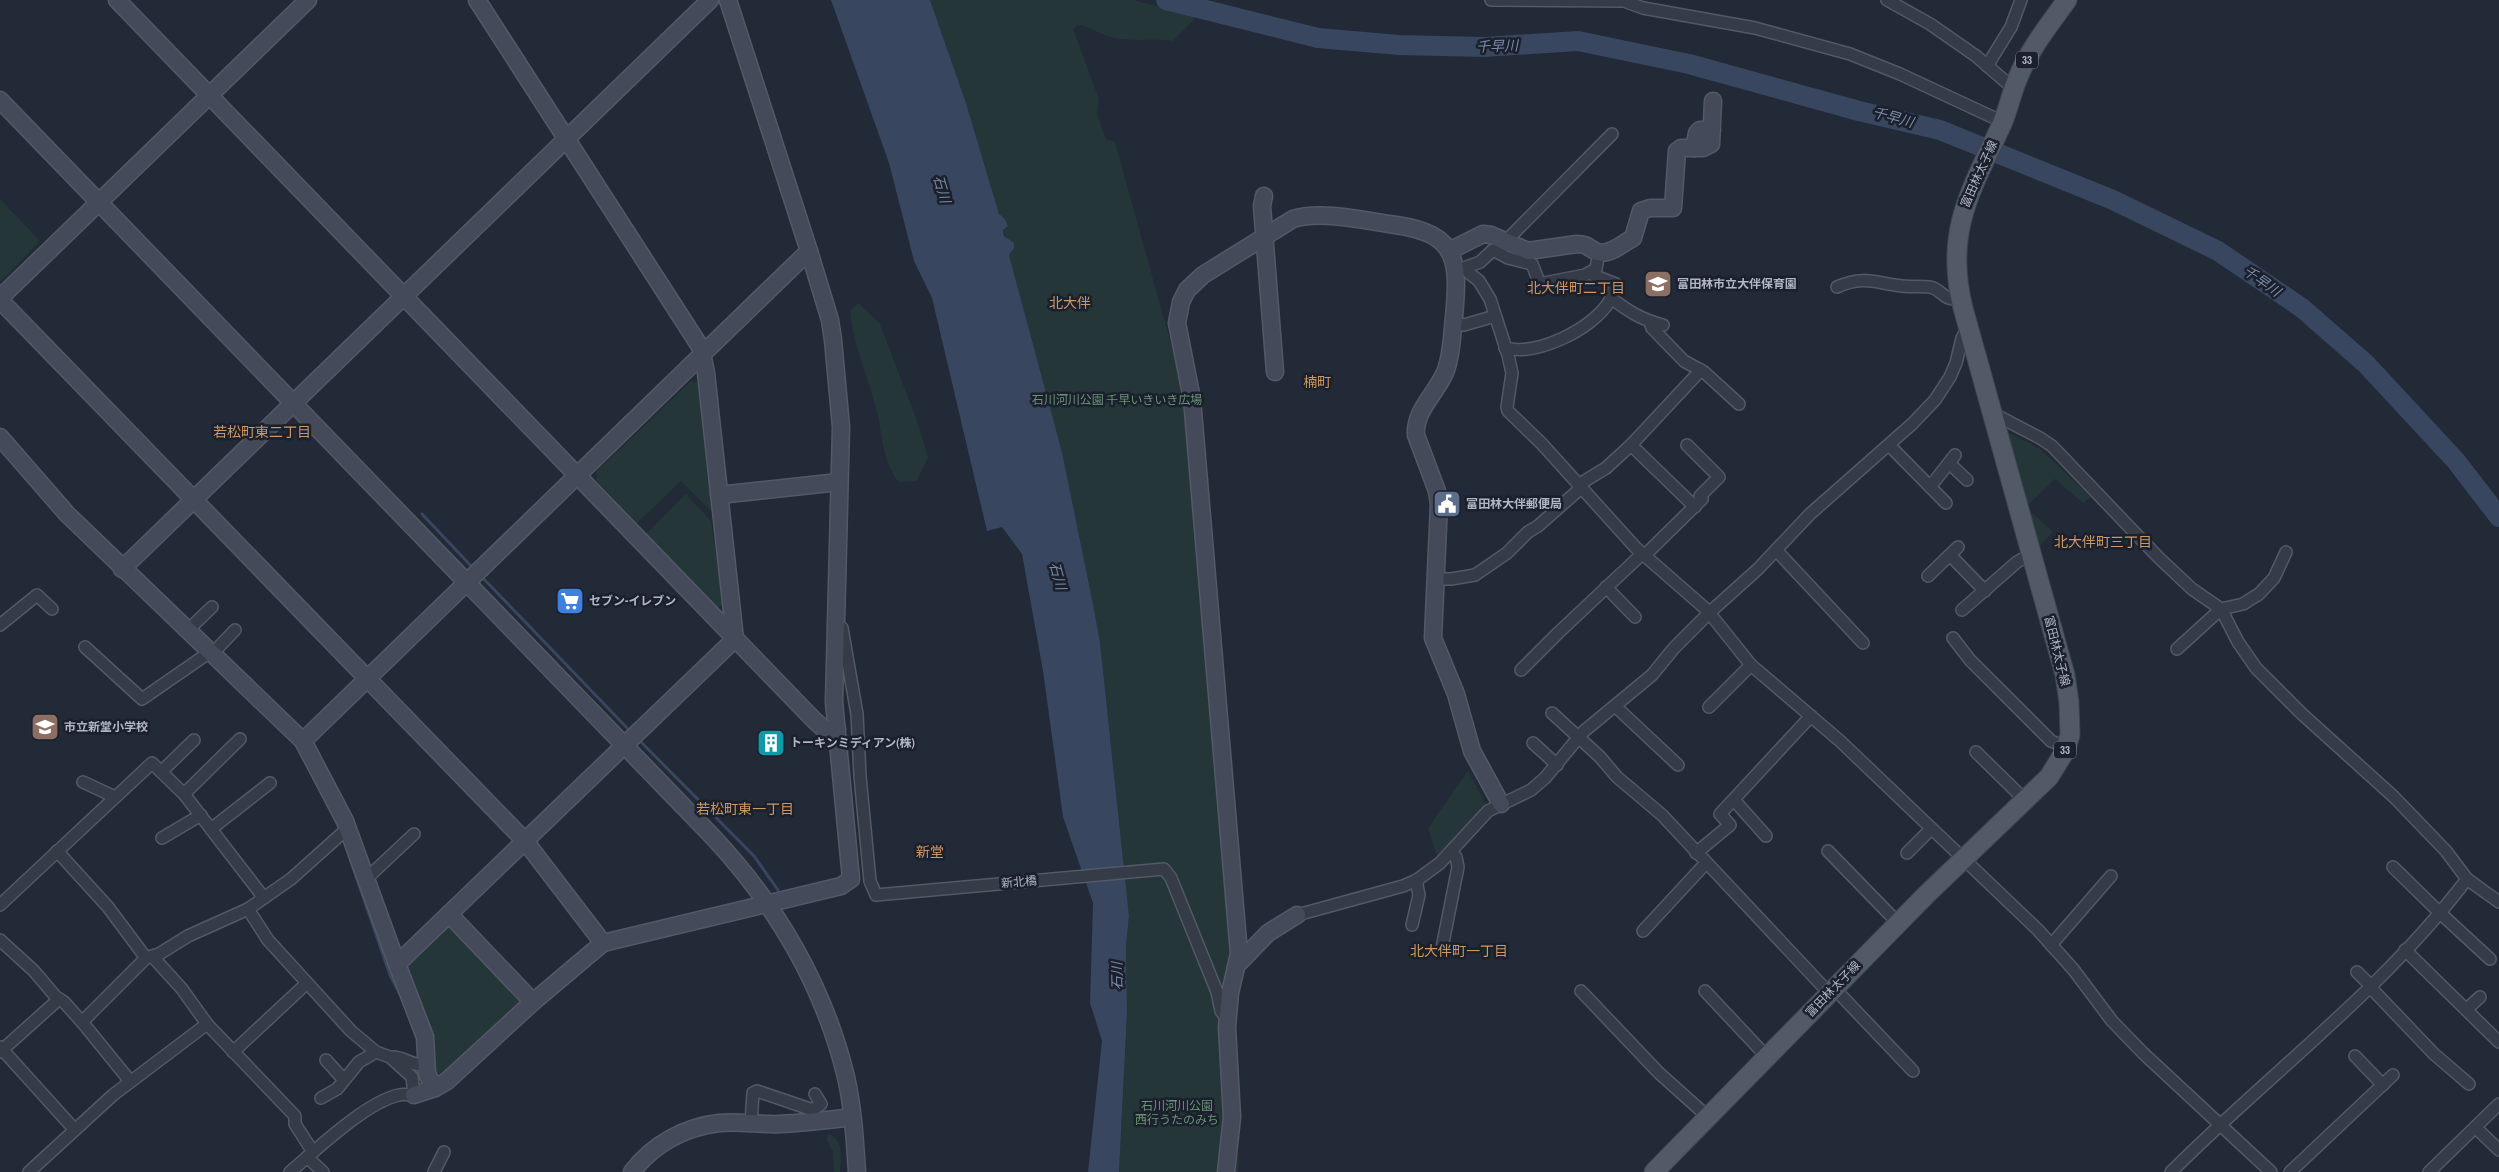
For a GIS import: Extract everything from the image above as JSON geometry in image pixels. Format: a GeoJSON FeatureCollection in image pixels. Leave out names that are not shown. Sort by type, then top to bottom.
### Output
{"type":"FeatureCollection","features":[{"type":"Feature","properties":{"kind":"main road","name":"富田林太子線"},"geometry":{"type":"LineString","coordinates":[[1654,1172],[1898,923],[2050,777],[2066,747],[2070,723],[2067,688],[1968,327],[1961,299],[1956,265],[1958,232],[1967,197],[2002,124],[2014,89],[2029,57],[2067,0]]}},
{"type":"Feature","properties":{"kind":"street"},"geometry":{"type":"LineString","coordinates":[[117,0],[814,720],[826,730],[837,729]]}},
{"type":"Feature","properties":{"kind":"street"},"geometry":{"type":"LineString","coordinates":[[308,0],[0,299],[525,841],[603,943]]}},
{"type":"Feature","properties":{"kind":"street"},"geometry":{"type":"LineString","coordinates":[[477,0],[701,348],[706,373],[734,638]]}},
{"type":"Feature","properties":{"kind":"street"},"geometry":{"type":"LineString","coordinates":[[122,569],[710,0]]}},
{"type":"Feature","properties":{"kind":"street"},"geometry":{"type":"LineString","coordinates":[[290,1172],[378,1104],[398,1095],[414,1094],[435,1088],[447,1081],[533,1002],[603,943],[841,886],[851,879],[834,702],[840,427],[833,340],[830,320],[809,251],[728,0]]}},
{"type":"Feature","properties":{"kind":"street"},"geometry":{"type":"LineString","coordinates":[[1491,0],[1624,1],[1643,8],[1755,28],[1850,54],[1900,74],[2002,124]]}},
{"type":"Feature","properties":{"kind":"street"},"geometry":{"type":"LineString","coordinates":[[1887,0],[1930,24],[1987,66],[2014,89]]}},
{"type":"Feature","properties":{"kind":"street"},"geometry":{"type":"LineString","coordinates":[[1987,66],[2011,27],[2021,0]]}},
{"type":"Feature","properties":{"kind":"street"},"geometry":{"type":"LineString","coordinates":[[0,100],[736,862],[768,903],[790,937],[826,1016],[846,1079],[857,1172]]}},
{"type":"Feature","properties":{"kind":"street"},"geometry":{"type":"LineString","coordinates":[[1449,252],[1483,234],[1491,234],[1528,251],[1585,244],[1599,252],[1609,252],[1633,238],[1641,211],[1650,208],[1674,208],[1676,151],[1681,148],[1703,148],[1711,144],[1713,101]]}},
{"type":"Feature","properties":{"kind":"street"},"geometry":{"type":"LineString","coordinates":[[1505,242],[1612,134]]}},
{"type":"Feature","properties":{"kind":"street"},"geometry":{"type":"LineString","coordinates":[[1264,196],[1262,201],[1264,236],[1275,372]]}},
{"type":"Feature","properties":{"kind":"street"},"geometry":{"type":"LineString","coordinates":[[1226,1172],[1232,1117],[1227,1020],[1230,993],[1239,963],[1192,399],[1177,323],[1181,302],[1195,282],[1293,219],[1321,216],[1413,227],[1433,235],[1462,269],[1469,273],[1486,290],[1512,373],[1506,407],[1508,411],[1542,444],[1643,555],[1709,613],[1752,665],[1811,716],[2038,930],[2073,969],[2112,1021],[2143,1053],[2271,1172]]}},
{"type":"Feature","properties":{"kind":"street"},"geometry":{"type":"LineString","coordinates":[[1462,269],[1480,262],[1493,250],[1508,258],[1532,264],[1539,282],[1585,275],[1591,272],[1596,269],[1599,252]]}},
{"type":"Feature","properties":{"kind":"street"},"geometry":{"type":"LineString","coordinates":[[303,741],[809,251]]}},
{"type":"Feature","properties":{"kind":"street"},"geometry":{"type":"LineString","coordinates":[[1462,269],[1446,370],[1419,414],[1415,427],[1438,491],[1437,579],[1433,638],[1456,694],[1472,751],[1501,804]]}},
{"type":"Feature","properties":{"kind":"street"},"geometry":{"type":"LineString","coordinates":[[1505,348],[1515,350],[1570,336],[1599,312],[1611,298],[1616,284],[1593,275],[1591,272]]}},
{"type":"Feature","properties":{"kind":"street"},"geometry":{"type":"LineString","coordinates":[[1837,288],[1850,281],[1872,280],[1905,287],[1931,287],[1950,300],[1961,299]]}},
{"type":"Feature","properties":{"kind":"street"},"geometry":{"type":"LineString","coordinates":[[1611,298],[1624,310],[1650,322],[1663,325]]}},
{"type":"Feature","properties":{"kind":"street"},"geometry":{"type":"LineString","coordinates":[[1453,323],[1464,324],[1495,316]]}},
{"type":"Feature","properties":{"kind":"street"},"geometry":{"type":"LineString","coordinates":[[1650,322],[1652,328],[1684,361],[1701,370],[1739,404]]}},
{"type":"Feature","properties":{"kind":"street"},"geometry":{"type":"LineString","coordinates":[[1239,963],[1279,923],[1296,915],[1403,886],[1416,880],[1451,852],[1480,819],[1501,804],[1531,790],[1557,765],[1579,738],[1652,675],[1674,648],[1709,613],[1758,569],[1810,514],[1889,445],[1935,400],[1950,377],[1956,363],[1962,338],[1968,327]]}},
{"type":"Feature","properties":{"kind":"street"},"geometry":{"type":"LineString","coordinates":[[1437,579],[1475,575],[1507,553],[1528,532],[1538,526],[1580,487],[1606,468],[1631,445],[1701,370]]}},
{"type":"Feature","properties":{"kind":"street"},"geometry":{"type":"LineString","coordinates":[[1992,414],[2046,441],[2101,495],[2158,557],[2192,589],[2221,609],[2238,642],[2256,668],[2302,714],[2394,797],[2446,852],[2467,879],[2499,902]]}},
{"type":"Feature","properties":{"kind":"street"},"geometry":{"type":"LineString","coordinates":[[0,437],[67,514],[187,631],[207,655],[303,741],[366,879],[426,1037],[422,1065],[435,1088]]}},
{"type":"Feature","properties":{"kind":"street"},"geometry":{"type":"LineString","coordinates":[[1631,445],[1694,507]]}},
{"type":"Feature","properties":{"kind":"street"},"geometry":{"type":"LineString","coordinates":[[1521,670],[1606,587],[1694,507],[1702,499],[1700,496],[1719,477],[1687,445]]}},
{"type":"Feature","properties":{"kind":"street"},"geometry":{"type":"LineString","coordinates":[[1889,445],[1946,502]]}},
{"type":"Feature","properties":{"kind":"street"},"geometry":{"type":"LineString","coordinates":[[1930,487],[1952,459],[1967,480]]}},
{"type":"Feature","properties":{"kind":"street"},"geometry":{"type":"LineString","coordinates":[[719,495],[839,482]]}},
{"type":"Feature","properties":{"kind":"street"},"geometry":{"type":"LineString","coordinates":[[1776,550],[1864,643]]}},
{"type":"Feature","properties":{"kind":"street"},"geometry":{"type":"LineString","coordinates":[[1928,576],[1954,551],[1985,592]]}},
{"type":"Feature","properties":{"kind":"street"},"geometry":{"type":"LineString","coordinates":[[2177,649],[2221,609],[2243,604],[2258,594],[2274,578],[2286,552]]}},
{"type":"Feature","properties":{"kind":"street"},"geometry":{"type":"LineString","coordinates":[[1962,610],[1985,592],[2017,562],[2031,554]]}},
{"type":"Feature","properties":{"kind":"street"},"geometry":{"type":"LineString","coordinates":[[0,625],[46,586]]}},
{"type":"Feature","properties":{"kind":"street"},"geometry":{"type":"LineString","coordinates":[[1606,587],[1635,617]]}},
{"type":"Feature","properties":{"kind":"street"},"geometry":{"type":"LineString","coordinates":[[37,595],[52,608]]}},
{"type":"Feature","properties":{"kind":"street"},"geometry":{"type":"LineString","coordinates":[[187,631],[212,606]]}},
{"type":"Feature","properties":{"kind":"street","name":"新北橋"},"geometry":{"type":"LineString","coordinates":[[835,628],[842,628],[855,698],[870,881],[876,895],[1164,869],[1171,878],[1217,992],[1221,1011],[1227,1020]]}},
{"type":"Feature","properties":{"kind":"street"},"geometry":{"type":"LineString","coordinates":[[102,646],[90,651],[142,699],[207,655],[235,630]]}},
{"type":"Feature","properties":{"kind":"street"},"geometry":{"type":"LineString","coordinates":[[397,964],[734,638]]}},
{"type":"Feature","properties":{"kind":"street"},"geometry":{"type":"LineString","coordinates":[[1953,638],[1970,660],[2051,741],[2066,747]]}},
{"type":"Feature","properties":{"kind":"street"},"geometry":{"type":"LineString","coordinates":[[1709,707],[1752,665]]}},
{"type":"Feature","properties":{"kind":"street"},"geometry":{"type":"LineString","coordinates":[[1615,706],[1678,765]]}},
{"type":"Feature","properties":{"kind":"street"},"geometry":{"type":"LineString","coordinates":[[1552,713],[1617,777],[1662,815],[1696,853],[1913,1071]]}},
{"type":"Feature","properties":{"kind":"street"},"geometry":{"type":"LineString","coordinates":[[1696,853],[1730,824],[1720,814],[1811,716]]}},
{"type":"Feature","properties":{"kind":"street"},"geometry":{"type":"LineString","coordinates":[[184,794],[240,739]]}},
{"type":"Feature","properties":{"kind":"street"},"geometry":{"type":"LineString","coordinates":[[161,772],[194,740]]}},
{"type":"Feature","properties":{"kind":"street"},"geometry":{"type":"LineString","coordinates":[[1533,743],[1557,765]]}},
{"type":"Feature","properties":{"kind":"street"},"geometry":{"type":"LineString","coordinates":[[1976,752],[2026,801]]}},
{"type":"Feature","properties":{"kind":"street"},"geometry":{"type":"LineString","coordinates":[[0,905],[152,763],[184,794],[264,898]]}},
{"type":"Feature","properties":{"kind":"street"},"geometry":{"type":"LineString","coordinates":[[83,782],[94,792],[115,797]]}},
{"type":"Feature","properties":{"kind":"street"},"geometry":{"type":"LineString","coordinates":[[212,829],[270,784]]}},
{"type":"Feature","properties":{"kind":"street"},"geometry":{"type":"LineString","coordinates":[[1734,800],[1766,836]]}},
{"type":"Feature","properties":{"kind":"street"},"geometry":{"type":"LineString","coordinates":[[162,838],[201,815]]}},
{"type":"Feature","properties":{"kind":"street"},"geometry":{"type":"LineString","coordinates":[[1907,853],[1930,829]]}},
{"type":"Feature","properties":{"kind":"street"},"geometry":{"type":"LineString","coordinates":[[82,1022],[149,957],[188,936],[248,909],[290,879],[345,830]]}},
{"type":"Feature","properties":{"kind":"street"},"geometry":{"type":"LineString","coordinates":[[366,879],[414,834]]}},
{"type":"Feature","properties":{"kind":"street"},"geometry":{"type":"LineString","coordinates":[[56,851],[108,907],[149,957],[182,989],[207,1024],[295,1116],[295,1124],[310,1155],[323,1172]]}},
{"type":"Feature","properties":{"kind":"street"},"geometry":{"type":"LineString","coordinates":[[1828,851],[1898,923]]}},
{"type":"Feature","properties":{"kind":"street"},"geometry":{"type":"LineString","coordinates":[[1442,948],[1458,867],[1456,857],[1451,852]]}},
{"type":"Feature","properties":{"kind":"street"},"geometry":{"type":"LineString","coordinates":[[1643,931],[1706,863]]}},
{"type":"Feature","properties":{"kind":"street"},"geometry":{"type":"LineString","coordinates":[[2394,867],[2438,912],[2490,959]]}},
{"type":"Feature","properties":{"kind":"street"},"geometry":{"type":"LineString","coordinates":[[2051,945],[2112,876]]}},
{"type":"Feature","properties":{"kind":"street"},"geometry":{"type":"LineString","coordinates":[[2171,1172],[2220,1124],[2371,987],[2467,879]]}},
{"type":"Feature","properties":{"kind":"street"},"geometry":{"type":"LineString","coordinates":[[1412,925],[1419,895],[1416,880]]}},
{"type":"Feature","properties":{"kind":"street"},"geometry":{"type":"LineString","coordinates":[[248,909],[268,940],[351,1031],[376,1052],[422,1065]]}},
{"type":"Feature","properties":{"kind":"street"},"geometry":{"type":"LineString","coordinates":[[449,914],[533,1002]]}},
{"type":"Feature","properties":{"kind":"street"},"geometry":{"type":"LineString","coordinates":[[0,940],[34,971],[82,1022],[130,1081]]}},
{"type":"Feature","properties":{"kind":"street"},"geometry":{"type":"LineString","coordinates":[[2405,950],[2499,1042]]}},
{"type":"Feature","properties":{"kind":"street"},"geometry":{"type":"LineString","coordinates":[[2357,972],[2434,1054],[2468,1084]]}},
{"type":"Feature","properties":{"kind":"street"},"geometry":{"type":"LineString","coordinates":[[233,1052],[307,983]]}},
{"type":"Feature","properties":{"kind":"street"},"geometry":{"type":"LineString","coordinates":[[1581,991],[1659,1073],[1707,1116]]}},
{"type":"Feature","properties":{"kind":"street"},"geometry":{"type":"LineString","coordinates":[[1705,991],[1767,1056]]}},
{"type":"Feature","properties":{"kind":"street"},"geometry":{"type":"LineString","coordinates":[[2467,1009],[2480,997]]}},
{"type":"Feature","properties":{"kind":"street"},"geometry":{"type":"LineString","coordinates":[[59,999],[1,1050],[75,1130]]}},
{"type":"Feature","properties":{"kind":"street"},"geometry":{"type":"LineString","coordinates":[[28,1172],[130,1081],[207,1024]]}},
{"type":"Feature","properties":{"kind":"street"},"geometry":{"type":"LineString","coordinates":[[321,1098],[337,1089],[358,1062],[376,1052]]}},
{"type":"Feature","properties":{"kind":"street"},"geometry":{"type":"LineString","coordinates":[[2355,1056],[2383,1085]]}},
{"type":"Feature","properties":{"kind":"street"},"geometry":{"type":"LineString","coordinates":[[390,1057],[412,1077],[414,1094]]}},
{"type":"Feature","properties":{"kind":"street"},"geometry":{"type":"LineString","coordinates":[[326,1060],[344,1080]]}},
{"type":"Feature","properties":{"kind":"street"},"geometry":{"type":"LineString","coordinates":[[2290,1172],[2393,1075]]}},
{"type":"Feature","properties":{"kind":"street"},"geometry":{"type":"LineString","coordinates":[[751,1123],[753,1094],[757,1091],[813,1110],[821,1104],[815,1094]]}},
{"type":"Feature","properties":{"kind":"street"},"geometry":{"type":"LineString","coordinates":[[2429,1172],[2499,1104]]}},
{"type":"Feature","properties":{"kind":"street"},"geometry":{"type":"LineString","coordinates":[[632,1172],[652,1151],[681,1133],[699,1126],[720,1123],[795,1123],[852,1118]]}},
{"type":"Feature","properties":{"kind":"street"},"geometry":{"type":"LineString","coordinates":[[2475,1126],[2499,1150]]}},
{"type":"Feature","properties":{"kind":"street"},"geometry":{"type":"LineString","coordinates":[[434,1172],[444,1152]]}},
{"type":"Feature","properties":{"kind":"green space","name":"石川河川公園 千早いきいき広場"},"geometry":{"type":"Polygon","coordinates":[[[930,0],[1133,0],[1193,15],[1195,19],[1173,41],[1114,38],[1078,25],[1073,29],[1099,99],[1097,115],[1106,139],[1115,142],[1185,395],[1228,930],[1229,968],[1220,987],[1231,1143],[1239,1156],[1238,1172],[1119,1172],[1127,1014],[1126,946],[1129,916],[1100,642],[1062,452],[1009,255],[1012,252],[1003,230],[1008,226],[1005,219],[999,215],[966,103],[930,0]]]}},
{"type":"Feature","properties":{"kind":"green space"},"geometry":{"type":"Polygon","coordinates":[[[0,199],[40,241],[0,282],[0,199]]]}},
{"type":"Feature","properties":{"kind":"green space"},"geometry":{"type":"Polygon","coordinates":[[[858,303],[880,324],[917,421],[928,457],[917,481],[898,482],[886,456],[877,412],[852,324],[850,311],[858,303]]]}},
{"type":"Feature","properties":{"kind":"green space"},"geometry":{"type":"Polygon","coordinates":[[[691,381],[698,383],[715,515],[681,481],[637,523],[597,481],[596,472],[691,381]]]}},
{"type":"Feature","properties":{"kind":"green space"},"geometry":{"type":"Polygon","coordinates":[[[2001,429],[2039,448],[2091,497],[2083,503],[2055,479],[2026,507],[2053,532],[2035,550],[2001,429]]]}},
{"type":"Feature","properties":{"kind":"green space"},"geometry":{"type":"Polygon","coordinates":[[[686,494],[711,521],[724,604],[716,608],[646,534],[686,494]]]}},
{"type":"Feature","properties":{"kind":"green space"},"geometry":{"type":"Polygon","coordinates":[[[1468,771],[1487,806],[1437,856],[1428,828],[1468,771]]]}},
{"type":"Feature","properties":{"kind":"green space"},"geometry":{"type":"Polygon","coordinates":[[[451,924],[522,1002],[443,1075],[436,1072],[427,1025],[404,969],[451,924]]]}},
{"type":"Feature","properties":{"kind":"green space"},"geometry":{"type":"Polygon","coordinates":[[[829,1134],[834,1137],[839,1145],[841,1155],[840,1172],[834,1172],[833,1152],[826,1138],[829,1134]]]}},
{"type":"Feature","properties":{"kind":"water","name":"石川"},"geometry":{"type":"Polygon","coordinates":[[[831,0],[930,0],[966,103],[999,214],[1005,219],[1008,226],[1003,230],[1004,236],[1014,243],[1014,248],[1009,255],[1062,452],[1100,642],[1129,916],[1126,946],[1127,1014],[1119,1172],[1088,1172],[1102,1041],[1090,1003],[1093,903],[1063,817],[1043,671],[1022,554],[1002,527],[987,531],[932,298],[914,261],[889,163],[831,0]]]}},
{"type":"Feature","properties":{"kind":"waterway","name":"千早川"},"geometry":{"type":"LineString","coordinates":[[1166,0],[1318,38],[1399,45],[1484,47],[1578,41],[1689,64],[1859,111],[1940,130],[2113,200],[2218,251],[2302,308],[2366,364],[2456,461],[2499,517]]}},
{"type":"Feature","properties":{"kind":"waterway"},"geometry":{"type":"LineString","coordinates":[[422,514],[473,568]]}},
{"type":"Feature","properties":{"kind":"waterway"},"geometry":{"type":"LineString","coordinates":[[481,576],[631,732]]}},
{"type":"Feature","properties":{"kind":"waterway"},"geometry":{"type":"LineString","coordinates":[[637,738],[754,856],[778,890]]}},
{"type":"Feature","properties":{"kind":"waterway"},"geometry":{"type":"LineString","coordinates":[[349,856],[390,975],[403,1000]]}},
{"type":"Feature","properties":{"kind":"place","name":"富田林市立大伴保育園"},"geometry":{"type":"Point","coordinates":[1658,284]}},
{"type":"Feature","properties":{"kind":"place","name":"富田林大伴郵便局"},"geometry":{"type":"Point","coordinates":[1447,504]}},
{"type":"Feature","properties":{"kind":"place","name":"セブン-イレブン"},"geometry":{"type":"Point","coordinates":[570,601]}},
{"type":"Feature","properties":{"kind":"place","name":"市立新堂小学校"},"geometry":{"type":"Point","coordinates":[45,727]}},
{"type":"Feature","properties":{"kind":"place","name":"トーキンミディアン(株)"},"geometry":{"type":"Point","coordinates":[771,743]}},
{"type":"Feature","properties":{"kind":"district","name":"北大伴町二丁目"},"geometry":{"type":"Point","coordinates":[1576,288]}},
{"type":"Feature","properties":{"kind":"district","name":"北大伴"},"geometry":{"type":"Point","coordinates":[1070,303]}},
{"type":"Feature","properties":{"kind":"district","name":"楠町"},"geometry":{"type":"Point","coordinates":[1317,382]}},
{"type":"Feature","properties":{"kind":"district","name":"若松町東二丁目"},"geometry":{"type":"Point","coordinates":[262,432]}},
{"type":"Feature","properties":{"kind":"district","name":"北大伴町三丁目"},"geometry":{"type":"Point","coordinates":[2103,542]}},
{"type":"Feature","properties":{"kind":"district","name":"若松町東一丁目"},"geometry":{"type":"Point","coordinates":[745,809]}},
{"type":"Feature","properties":{"kind":"district","name":"新堂"},"geometry":{"type":"Point","coordinates":[930,852]}},
{"type":"Feature","properties":{"kind":"district","name":"北大伴町一丁目"},"geometry":{"type":"Point","coordinates":[1459,951]}},
{"type":"Feature","properties":{"kind":"park label","name":"石川河川公園 西行うたのみち"},"geometry":{"type":"Point","coordinates":[1177,1113]}}]}
